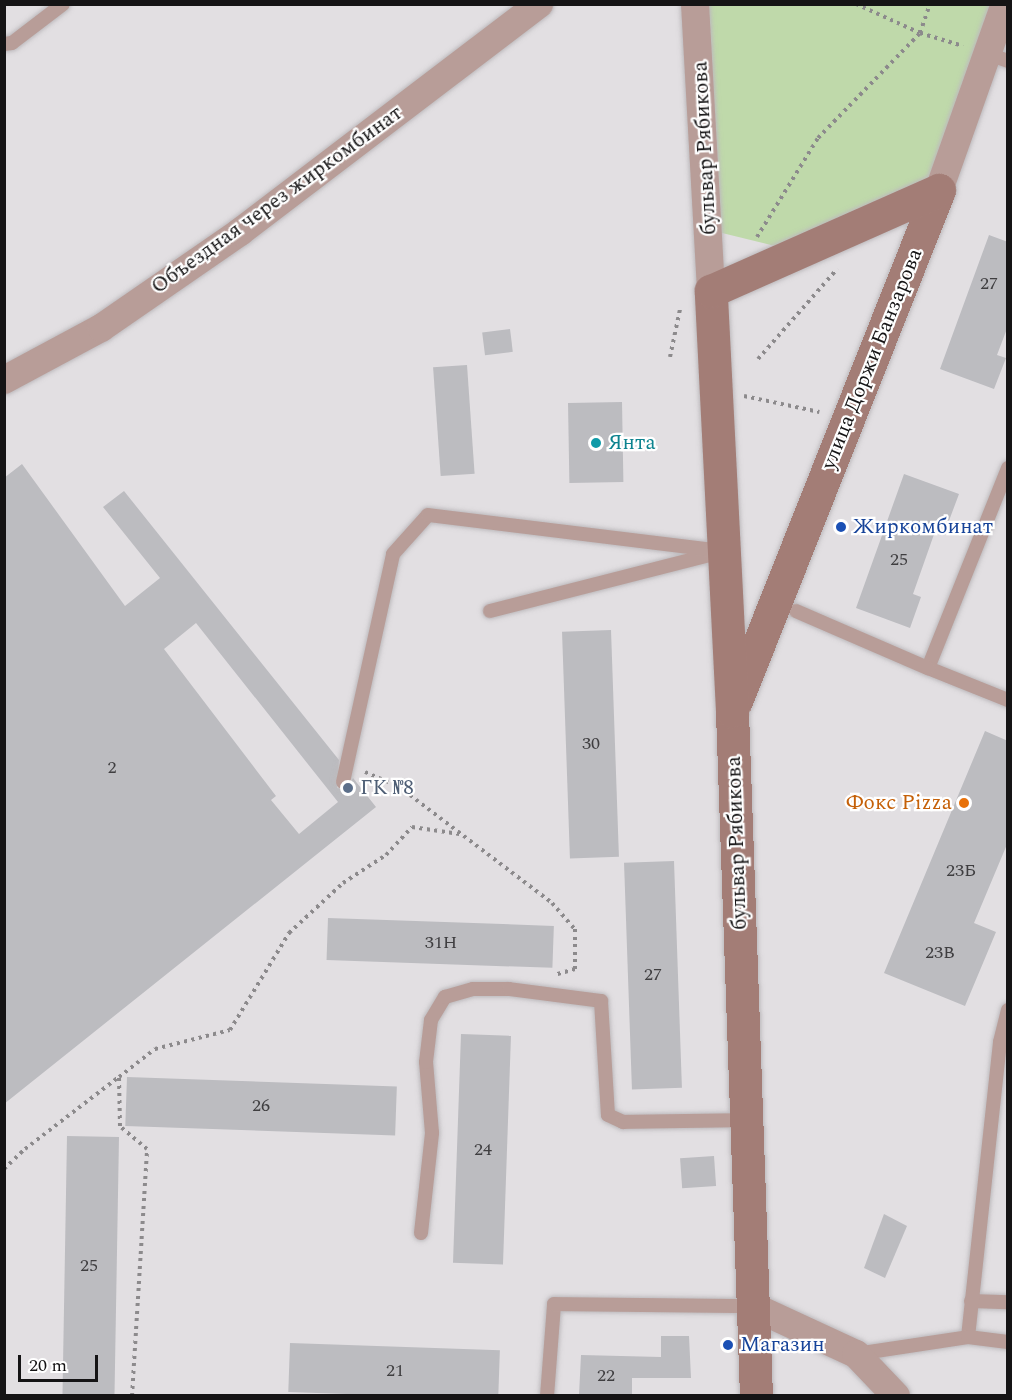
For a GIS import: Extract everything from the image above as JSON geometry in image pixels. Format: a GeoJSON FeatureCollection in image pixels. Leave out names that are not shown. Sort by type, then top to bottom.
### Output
{"type":"FeatureCollection","features":[{"type":"Feature","properties":{"kind":"street","name":"Объездная через жиркомбинат"},"geometry":{"type":"LineString","coordinates":[[4,380],[101,328],[240,232],[539,4]]}},
{"type":"Feature","properties":{"kind":"street","name":"бульвар Рябикова"},"geometry":{"type":"LineString","coordinates":[[695,4],[732,711],[756,1395]]}},
{"type":"Feature","properties":{"kind":"street","name":"улица Доржи Банзарова"},"geometry":{"type":"LineString","coordinates":[[732,711],[939,190],[990,55],[1005,4]]}},
{"type":"Feature","properties":{"kind":"street"},"geometry":{"type":"LineString","coordinates":[[711,291],[939,190]]}},
{"type":"Feature","properties":{"kind":"street"},"geometry":{"type":"LineString","coordinates":[[752,1306],[856,1354],[896,1395]]}},
{"type":"Feature","properties":{"kind":"lane"},"geometry":{"type":"LineString","coordinates":[[4,44],[12,43],[63,4]]}},
{"type":"Feature","properties":{"kind":"lane"},"geometry":{"type":"LineString","coordinates":[[928,668],[1008,468]]}},
{"type":"Feature","properties":{"kind":"lane"},"geometry":{"type":"LineString","coordinates":[[343,782],[393,554],[428,515],[724,551]]}},
{"type":"Feature","properties":{"kind":"lane"},"geometry":{"type":"LineString","coordinates":[[490,611],[724,551]]}},
{"type":"Feature","properties":{"kind":"lane"},"geometry":{"type":"LineString","coordinates":[[796,611],[1008,700]]}},
{"type":"Feature","properties":{"kind":"lane"},"geometry":{"type":"LineString","coordinates":[[421,1233],[432,1133],[426,1062],[430,1020],[446,997],[473,989],[601,1001],[608,1115],[623,1122],[746,1120]]}},
{"type":"Feature","properties":{"kind":"lane"},"geometry":{"type":"LineString","coordinates":[[968,1337],[1008,1010]]}},
{"type":"Feature","properties":{"kind":"lane"},"geometry":{"type":"LineString","coordinates":[[971,1301],[1008,1302]]}},
{"type":"Feature","properties":{"kind":"lane"},"geometry":{"type":"LineString","coordinates":[[547,1395],[554,1304],[752,1306]]}},
{"type":"Feature","properties":{"kind":"lane"},"geometry":{"type":"LineString","coordinates":[[856,1354],[968,1337],[1008,1342]]}},
{"type":"Feature","properties":{"kind":"path"},"geometry":{"type":"LineString","coordinates":[[856,4],[920,33],[990,55]]}},
{"type":"Feature","properties":{"kind":"path"},"geometry":{"type":"LineString","coordinates":[[754,242],[818,138],[920,33],[930,4]]}},
{"type":"Feature","properties":{"kind":"path"},"geometry":{"type":"LineString","coordinates":[[759,359],[841,265]]}},
{"type":"Feature","properties":{"kind":"path"},"geometry":{"type":"LineString","coordinates":[[670,357],[682,304]]}},
{"type":"Feature","properties":{"kind":"path"},"geometry":{"type":"LineString","coordinates":[[744,396],[848,418]]}},
{"type":"Feature","properties":{"kind":"path"},"geometry":{"type":"LineString","coordinates":[[343,782],[367,771],[398,786],[552,903],[575,929],[575,969],[547,977],[543,994]]}},
{"type":"Feature","properties":{"kind":"path"},"geometry":{"type":"LineString","coordinates":[[4,1169],[25,1149],[155,1049],[230,1030],[289,933],[343,883],[386,855],[412,827],[459,834]]}},
{"type":"Feature","properties":{"kind":"path"},"geometry":{"type":"LineString","coordinates":[[119,1077],[120,1126],[147,1149],[132,1395]]}},
{"type":"Feature","properties":{"kind":"green space"},"geometry":{"type":"Polygon","coordinates":[[[708,5],[990,5],[931,178],[775,246],[718,232],[708,5]]]}},
{"type":"Feature","properties":{"kind":"building"},"geometry":{"type":"Polygon","coordinates":[[[989,235],[1008,242],[1008,326],[997,355],[1006,358],[994,389],[940,369],[989,235]]]}},
{"type":"Feature","properties":{"kind":"building"},"geometry":{"type":"Polygon","coordinates":[[[510,329],[513,352],[485,355],[482,332],[510,329]]]}},
{"type":"Feature","properties":{"kind":"building"},"geometry":{"type":"Polygon","coordinates":[[[467,365],[475,474],[441,476],[433,367],[467,365]]]}},
{"type":"Feature","properties":{"kind":"building","name":"Янта"},"geometry":{"type":"Polygon","coordinates":[[[622,402],[623,482],[569,483],[568,403],[622,402]]]}},
{"type":"Feature","properties":{"kind":"building"},"geometry":{"type":"Polygon","coordinates":[[[22,464],[125,606],[160,578],[103,507],[124,491],[339,760],[337,788],[346,790],[353,778],[376,807],[4,1104],[4,478],[22,464]],[[196,623],[164,649],[276,796],[271,800],[299,834],[338,802],[196,623]]]}},
{"type":"Feature","properties":{"kind":"building"},"geometry":{"type":"Polygon","coordinates":[[[904,474],[959,494],[947,526],[938,523],[913,594],[921,597],[910,628],[856,608],[904,474]]]}},
{"type":"Feature","properties":{"kind":"building"},"geometry":{"type":"Polygon","coordinates":[[[611,630],[619,857],[570,859],[562,632],[611,630]]]}},
{"type":"Feature","properties":{"kind":"building"},"geometry":{"type":"Polygon","coordinates":[[[985,731],[1008,741],[1008,842],[974,923],[996,932],[965,1006],[884,973],[985,731]]]}},
{"type":"Feature","properties":{"kind":"building"},"geometry":{"type":"Polygon","coordinates":[[[674,861],[682,1088],[632,1090],[624,863],[674,861]]]}},
{"type":"Feature","properties":{"kind":"building"},"geometry":{"type":"Polygon","coordinates":[[[328,918],[554,926],[552,968],[327,960],[328,918]]]}},
{"type":"Feature","properties":{"kind":"building"},"geometry":{"type":"Polygon","coordinates":[[[461,1034],[511,1036],[503,1265],[453,1263],[461,1034]]]}},
{"type":"Feature","properties":{"kind":"building"},"geometry":{"type":"Polygon","coordinates":[[[127,1077],[397,1086],[395,1135],[125,1126],[127,1077]]]}},
{"type":"Feature","properties":{"kind":"building"},"geometry":{"type":"Polygon","coordinates":[[[67,1136],[119,1137],[114,1396],[62,1395],[67,1136]]]}},
{"type":"Feature","properties":{"kind":"building"},"geometry":{"type":"Polygon","coordinates":[[[714,1156],[716,1186],[682,1188],[680,1158],[714,1156]]]}},
{"type":"Feature","properties":{"kind":"building"},"geometry":{"type":"Polygon","coordinates":[[[884,1214],[907,1226],[885,1278],[864,1268],[884,1214]]]}},
{"type":"Feature","properties":{"kind":"building"},"geometry":{"type":"Polygon","coordinates":[[[661,1336],[689,1336],[691,1378],[632,1378],[632,1395],[579,1395],[581,1355],[661,1357],[661,1336]]]}},
{"type":"Feature","properties":{"kind":"building"},"geometry":{"type":"Polygon","coordinates":[[[290,1343],[500,1350],[498,1396],[404,1396],[288,1392],[290,1343]]]}},
{"type":"Feature","properties":{"kind":"place","name":"Янта"},"geometry":{"type":"Point","coordinates":[596,443]}},
{"type":"Feature","properties":{"kind":"place","name":"Жиркомбинат"},"geometry":{"type":"Point","coordinates":[841,527]}},
{"type":"Feature","properties":{"kind":"place","name":"ГК №8"},"geometry":{"type":"Point","coordinates":[348,788]}},
{"type":"Feature","properties":{"kind":"place","name":"Фокс Pizza"},"geometry":{"type":"Point","coordinates":[964,803]}},
{"type":"Feature","properties":{"kind":"place","name":"Магазин"},"geometry":{"type":"Point","coordinates":[728,1345]}}]}
